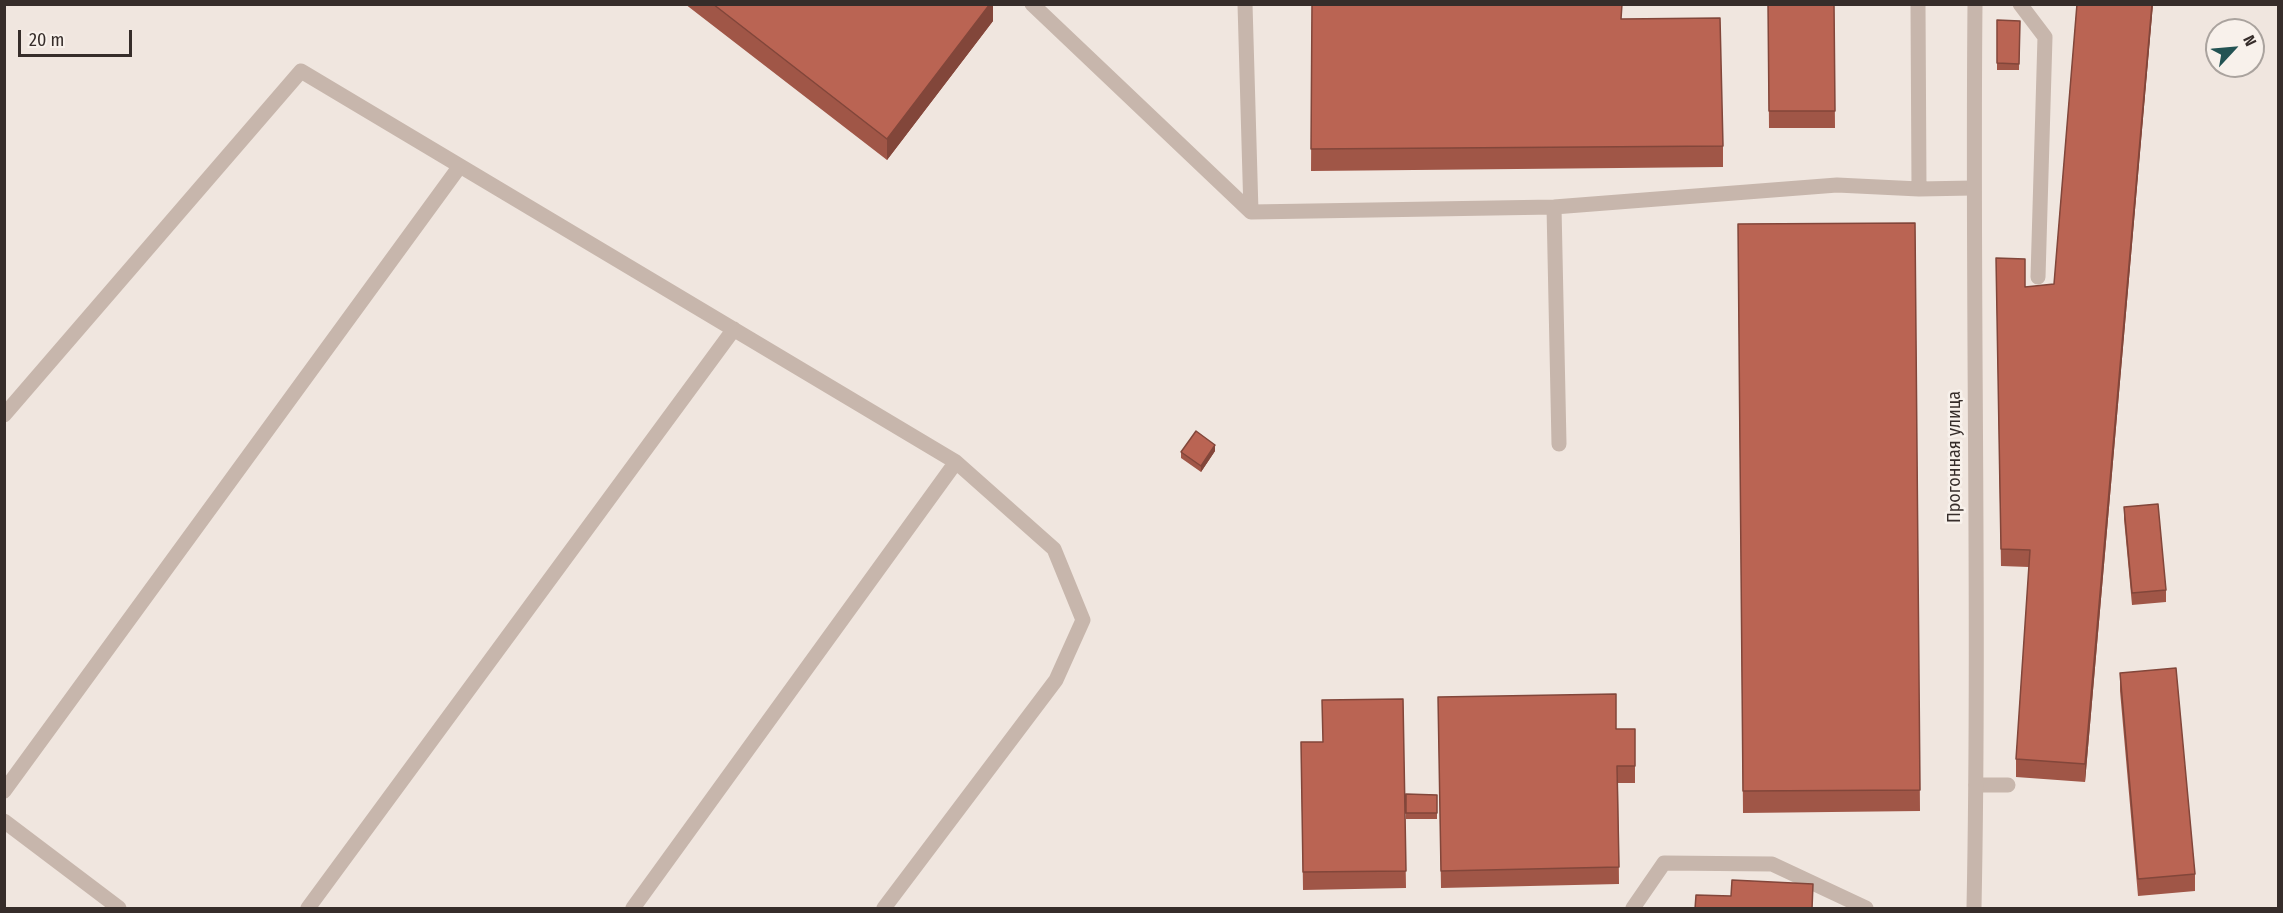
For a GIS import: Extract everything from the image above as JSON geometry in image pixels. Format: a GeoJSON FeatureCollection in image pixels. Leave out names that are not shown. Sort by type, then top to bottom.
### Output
{"type":"FeatureCollection","features":[{"type":"Feature","properties":{"kind":"street"},"geometry":{"type":"LineString","coordinates":[[1032,4],[1251,212],[1554,207],[1838,185],[1919,189],[1973,188]]}},
{"type":"Feature","properties":{"kind":"street"},"geometry":{"type":"LineString","coordinates":[[1245,4],[1251,212]]}},
{"type":"Feature","properties":{"kind":"street"},"geometry":{"type":"LineString","coordinates":[[1918,4],[1919,189]]}},
{"type":"Feature","properties":{"kind":"street","name":"Прогонная улица"},"geometry":{"type":"LineString","coordinates":[[1974,909],[1976,785],[1973,188],[1975,4]]}},
{"type":"Feature","properties":{"kind":"street"},"geometry":{"type":"LineString","coordinates":[[2020,4],[2045,37],[2038,277]]}},
{"type":"Feature","properties":{"kind":"street"},"geometry":{"type":"LineString","coordinates":[[4,415],[301,71],[956,462],[1054,549],[1083,620],[1056,680],[884,909]]}},
{"type":"Feature","properties":{"kind":"street"},"geometry":{"type":"LineString","coordinates":[[4,791],[460,166]]}},
{"type":"Feature","properties":{"kind":"street"},"geometry":{"type":"LineString","coordinates":[[1554,207],[1559,444]]}},
{"type":"Feature","properties":{"kind":"street"},"geometry":{"type":"LineString","coordinates":[[308,909],[734,329]]}},
{"type":"Feature","properties":{"kind":"street"},"geometry":{"type":"LineString","coordinates":[[633,909],[956,462]]}},
{"type":"Feature","properties":{"kind":"street"},"geometry":{"type":"LineString","coordinates":[[1976,785],[2007,785]]}},
{"type":"Feature","properties":{"kind":"street"},"geometry":{"type":"LineString","coordinates":[[4,821],[119,909]]}},
{"type":"Feature","properties":{"kind":"street"},"geometry":{"type":"LineString","coordinates":[[1633,909],[1664,863],[1772,864],[1866,909]]}},
{"type":"Feature","properties":{"kind":"building"},"geometry":{"type":"Polygon","coordinates":[[[713,4],[990,4],[887,139],[713,4]]]}},
{"type":"Feature","properties":{"kind":"building"},"geometry":{"type":"Polygon","coordinates":[[[1312,4],[1622,4],[1621,19],[1720,18],[1723,146],[1311,149],[1312,4]]]}},
{"type":"Feature","properties":{"kind":"building"},"geometry":{"type":"Polygon","coordinates":[[[1768,4],[1834,4],[1835,111],[1769,111],[1768,4]]]}},
{"type":"Feature","properties":{"kind":"building"},"geometry":{"type":"Polygon","coordinates":[[[2077,4],[2152,4],[2085,764],[2016,759],[2030,550],[2001,549],[1996,258],[2025,259],[2025,287],[2054,284],[2077,4]]]}},
{"type":"Feature","properties":{"kind":"building"},"geometry":{"type":"Polygon","coordinates":[[[1997,20],[2020,21],[2019,64],[1997,63],[1997,20]]]}},
{"type":"Feature","properties":{"kind":"building"},"geometry":{"type":"Polygon","coordinates":[[[1915,223],[1920,790],[1743,791],[1738,224],[1915,223]]]}},
{"type":"Feature","properties":{"kind":"building"},"geometry":{"type":"Polygon","coordinates":[[[1196,431],[1215,445],[1201,466],[1181,452],[1196,431]]]}},
{"type":"Feature","properties":{"kind":"building"},"geometry":{"type":"Polygon","coordinates":[[[2158,504],[2166,590],[2132,593],[2124,507],[2158,504]]]}},
{"type":"Feature","properties":{"kind":"building"},"geometry":{"type":"Polygon","coordinates":[[[2176,668],[2195,874],[2138,879],[2120,673],[2176,668]]]}},
{"type":"Feature","properties":{"kind":"building"},"geometry":{"type":"Polygon","coordinates":[[[1616,694],[1616,729],[1635,729],[1635,766],[1617,766],[1619,867],[1441,871],[1438,697],[1616,694]]]}},
{"type":"Feature","properties":{"kind":"building"},"geometry":{"type":"Polygon","coordinates":[[[1403,699],[1406,871],[1303,872],[1301,742],[1323,742],[1322,700],[1403,699]]]}},
{"type":"Feature","properties":{"kind":"building"},"geometry":{"type":"Polygon","coordinates":[[[1406,794],[1437,795],[1437,813],[1406,813],[1406,794]]]}},
{"type":"Feature","properties":{"kind":"building"},"geometry":{"type":"Polygon","coordinates":[[[1732,880],[1813,884],[1812,909],[1695,909],[1696,895],[1731,896],[1732,880]]]}}]}
